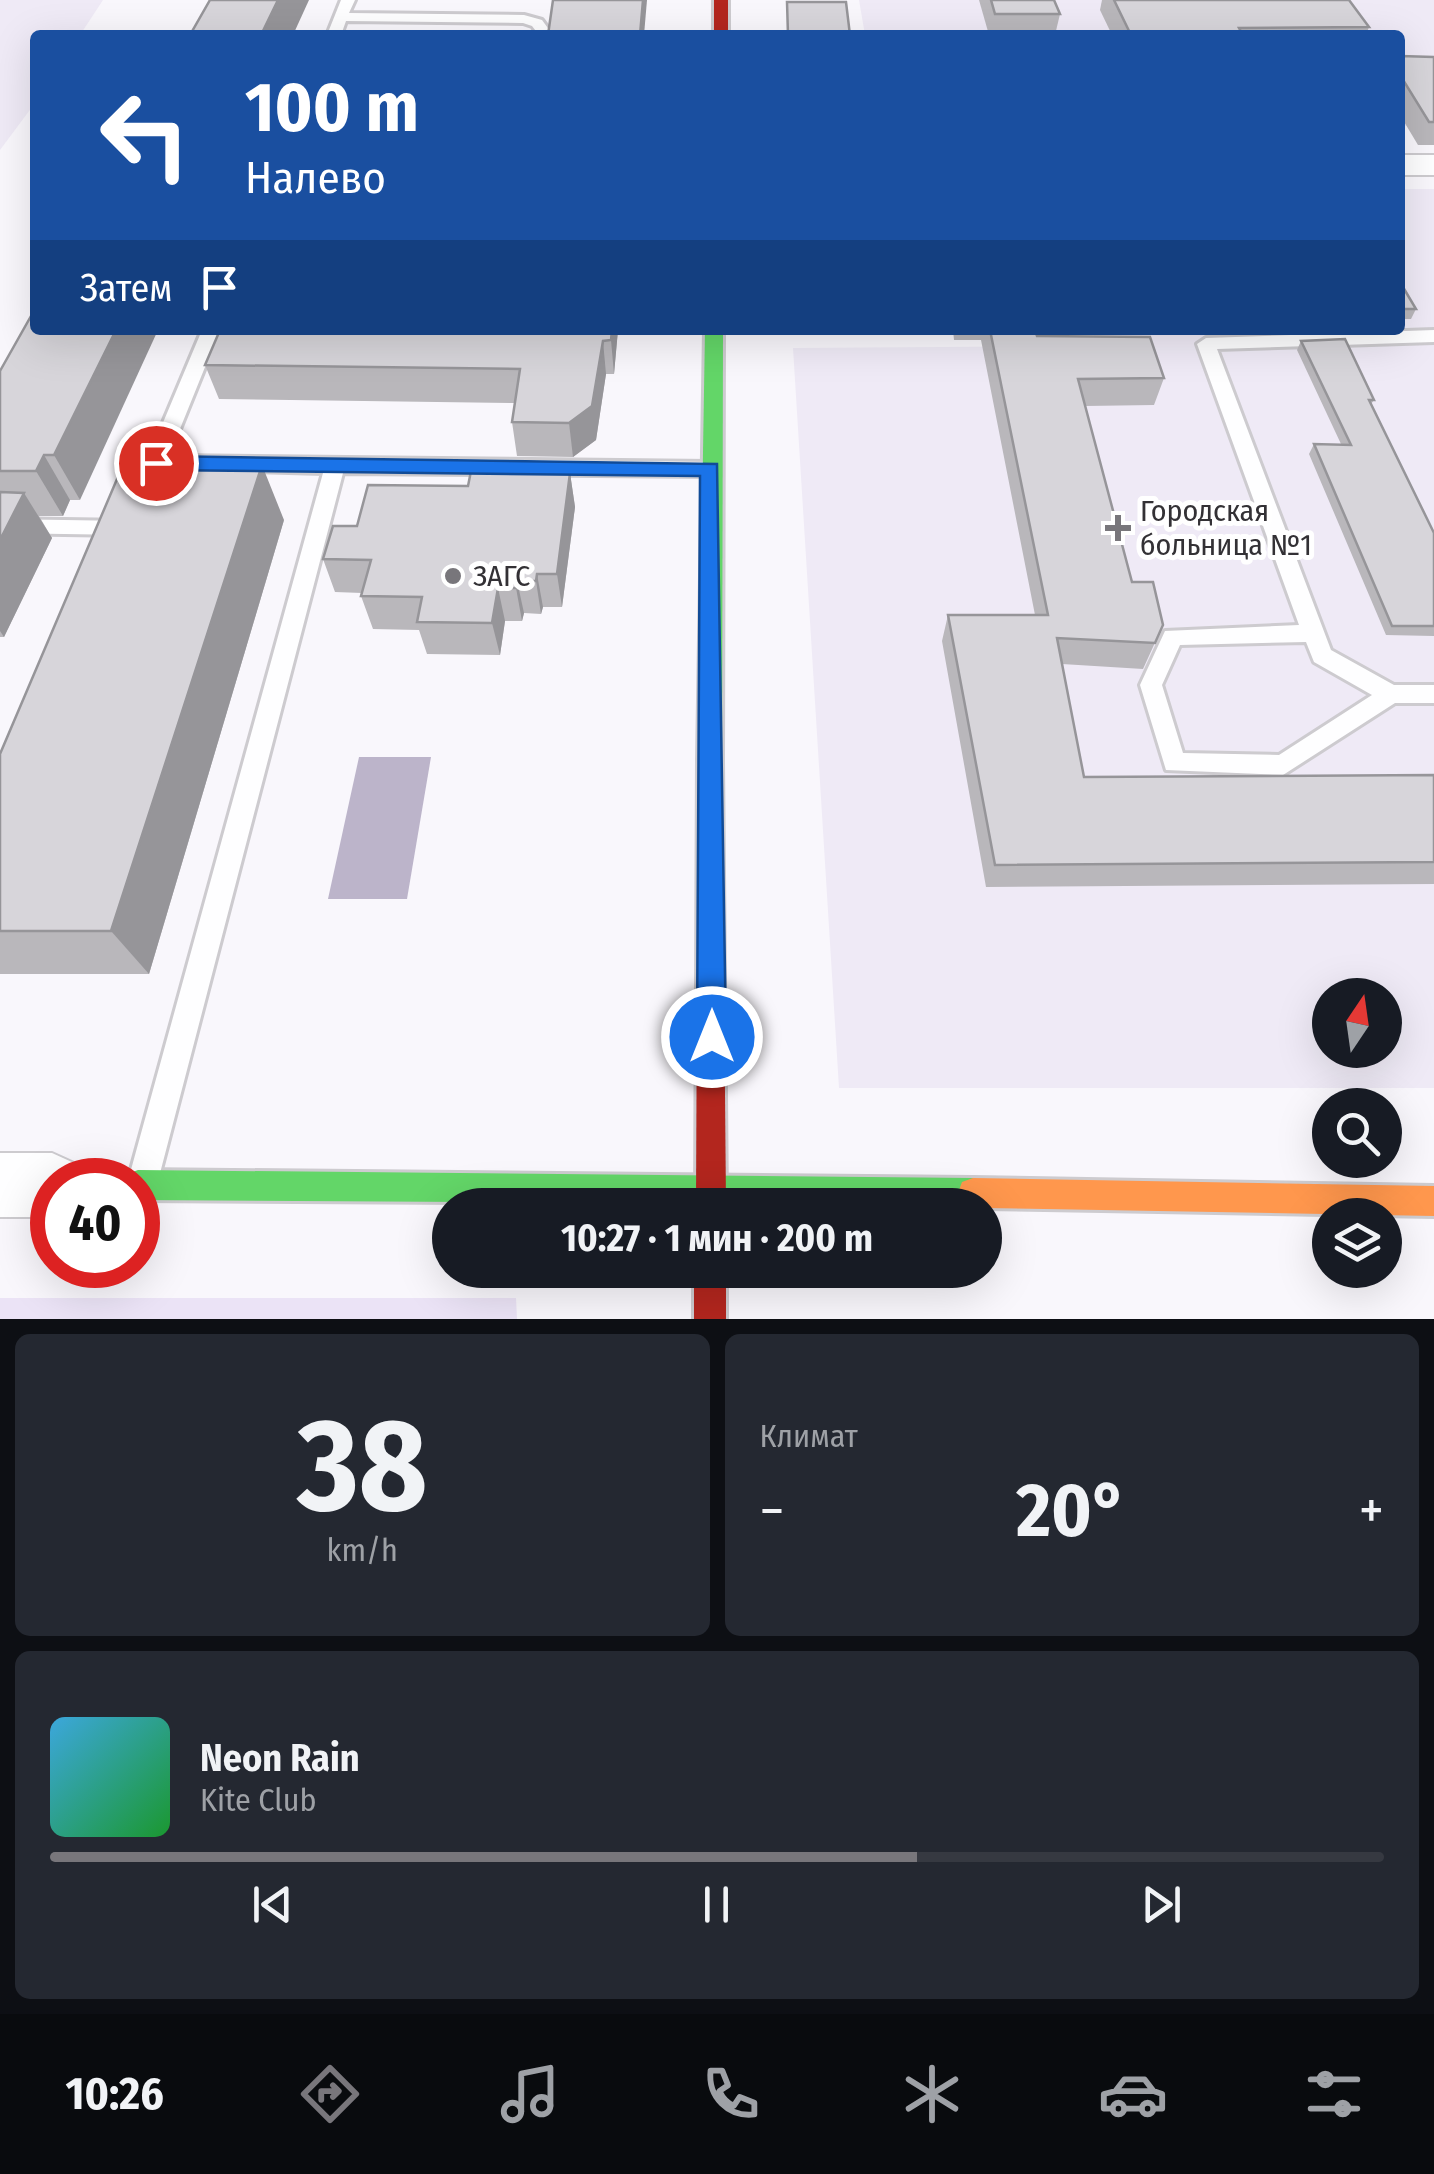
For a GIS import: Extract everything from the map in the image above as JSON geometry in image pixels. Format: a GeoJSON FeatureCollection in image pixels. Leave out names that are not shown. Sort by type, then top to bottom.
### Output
{"type":"FeatureCollection","features":[{"type":"Feature","properties":{"kind":"street"},"geometry":{"type":"LineString","coordinates":[[721,0],[721,30]]}},
{"type":"Feature","properties":{"kind":"street"},"geometry":{"type":"LineString","coordinates":[[1405,165],[1434,165]]}},
{"type":"Feature","properties":{"kind":"street"},"geometry":{"type":"LineString","coordinates":[[711,1188],[710,469],[714,335]]}},
{"type":"Feature","properties":{"kind":"street"},"geometry":{"type":"LineString","coordinates":[[0,1184],[30,1185]]}},
{"type":"Feature","properties":{"kind":"street"},"geometry":{"type":"LineString","coordinates":[[160,1185],[432,1191]]}},
{"type":"Feature","properties":{"kind":"street"},"geometry":{"type":"LineString","coordinates":[[1002,1199],[1434,1201]]}},
{"type":"Feature","properties":{"kind":"street"},"geometry":{"type":"LineString","coordinates":[[710,1288],[710,1319]]}},
{"type":"Feature","properties":{"kind":"lane"},"geometry":{"type":"LineString","coordinates":[[336,30],[348,0]]}},
{"type":"Feature","properties":{"kind":"lane"},"geometry":{"type":"LineString","coordinates":[[341,17],[524,19],[538,23],[543,30]]}},
{"type":"Feature","properties":{"kind":"lane"},"geometry":{"type":"LineString","coordinates":[[215,335],[153,471],[335,466],[710,469]]}},
{"type":"Feature","properties":{"kind":"lane"},"geometry":{"type":"LineString","coordinates":[[1434,336],[1206,344],[1322,656],[1391,694],[1434,694]]}},
{"type":"Feature","properties":{"kind":"lane"},"geometry":{"type":"LineString","coordinates":[[147,1158],[335,466]]}},
{"type":"Feature","properties":{"kind":"lane"},"geometry":{"type":"LineString","coordinates":[[0,526],[131,528]]}},
{"type":"Feature","properties":{"kind":"lane"},"geometry":{"type":"LineString","coordinates":[[1314,633],[1173,637],[1151,685],[1174,763],[1283,765],[1391,694]]}},
{"type":"Feature","properties":{"kind":"shaded area"},"geometry":{"type":"Polygon","coordinates":[[[0,0],[103,0],[83,30],[30,30],[30,110],[0,150],[0,0]]]}},
{"type":"Feature","properties":{"kind":"shaded area"},"geometry":{"type":"Polygon","coordinates":[[[859,0],[1434,0],[1434,131],[1423,126],[1405,126],[1405,30],[864,30],[859,0]]]}},
{"type":"Feature","properties":{"kind":"shaded area","name":"Городская больница №1"},"geometry":{"type":"Polygon","coordinates":[[[1405,189],[1434,189],[1434,1088],[839,1088],[793,348],[1096,346],[1094,335],[1405,335],[1405,189]]]}},
{"type":"Feature","properties":{"kind":"shaded area"},"geometry":{"type":"Polygon","coordinates":[[[359,757],[431,757],[407,899],[328,899],[359,757]]]}},
{"type":"Feature","properties":{"kind":"shaded area"},"geometry":{"type":"Polygon","coordinates":[[[0,1298],[516,1298],[517,1319],[0,1319],[0,1298]]]}},
{"type":"Feature","properties":{"kind":"building"},"geometry":{"type":"Polygon","coordinates":[[[210,0],[278,0],[263,30],[193,30],[210,0]]]}},
{"type":"Feature","properties":{"kind":"building"},"geometry":{"type":"Polygon","coordinates":[[[553,0],[643,0],[640,30],[549,30],[553,0]]]}},
{"type":"Feature","properties":{"kind":"building"},"geometry":{"type":"Polygon","coordinates":[[[991,0],[1054,0],[1060,14],[995,14],[991,0]]]}},
{"type":"Feature","properties":{"kind":"building"},"geometry":{"type":"Polygon","coordinates":[[[1114,0],[1349,0],[1369,27],[1240,30],[1129,30],[1114,0]]]}},
{"type":"Feature","properties":{"kind":"building"},"geometry":{"type":"Polygon","coordinates":[[[787,2],[846,2],[849,30],[788,30],[787,2]]]}},
{"type":"Feature","properties":{"kind":"building"},"geometry":{"type":"Polygon","coordinates":[[[1405,56],[1434,57],[1434,122],[1429,122],[1405,83],[1405,56]]]}},
{"type":"Feature","properties":{"kind":"building"},"geometry":{"type":"Polygon","coordinates":[[[1405,290],[1416,309],[1405,309],[1405,290]]]}},
{"type":"Feature","properties":{"kind":"building"},"geometry":{"type":"Polygon","coordinates":[[[30,318],[30,335],[114,335],[54,455],[44,455],[36,471],[0,471],[0,371],[30,318]]]}},
{"type":"Feature","properties":{"kind":"building"},"geometry":{"type":"Polygon","coordinates":[[[218,335],[612,335],[611,340],[603,341],[592,406],[569,423],[512,422],[520,369],[205,365],[218,335]]]}},
{"type":"Feature","properties":{"kind":"building"},"geometry":{"type":"Polygon","coordinates":[[[991,335],[1150,337],[1164,378],[1078,379],[1132,582],[1153,582],[1163,625],[1155,643],[1057,638],[1084,777],[1434,775],[1434,862],[995,865],[948,615],[1048,615],[991,335]]]}},
{"type":"Feature","properties":{"kind":"building"},"geometry":{"type":"Polygon","coordinates":[[[1345,339],[1374,400],[1369,400],[1434,533],[1434,626],[1392,626],[1314,444],[1351,445],[1301,341],[1345,339]]]}},
{"type":"Feature","properties":{"kind":"building"},"geometry":{"type":"Polygon","coordinates":[[[123,465],[262,465],[111,931],[0,931],[0,754],[123,465]]]}},
{"type":"Feature","properties":{"kind":"building","name":"ЗАГС"},"geometry":{"type":"Polygon","coordinates":[[[471,471],[570,473],[557,574],[537,574],[536,581],[517,581],[516,588],[498,588],[492,623],[417,622],[422,597],[361,596],[371,560],[323,559],[333,526],[357,526],[368,485],[468,486],[471,471]]]}},
{"type":"Feature","properties":{"kind":"building"},"geometry":{"type":"Polygon","coordinates":[[[0,492],[24,493],[0,540],[0,492]]]}},
{"type":"Feature","properties":{"kind":"traffic: fast"},"geometry":{"type":"LineString","coordinates":[[710,761],[714,335]]}},
{"type":"Feature","properties":{"kind":"traffic: fast"},"geometry":{"type":"LineString","coordinates":[[160,1185],[451,1188]]}},
{"type":"Feature","properties":{"kind":"traffic: slow"},"geometry":{"type":"LineString","coordinates":[[1002,1194],[1434,1201]]}},
{"type":"Feature","properties":{"kind":"traffic: jam"},"geometry":{"type":"LineString","coordinates":[[721,0],[721,30]]}},
{"type":"Feature","properties":{"kind":"traffic: jam"},"geometry":{"type":"LineString","coordinates":[[710,761],[711,1188]]}},
{"type":"Feature","properties":{"kind":"traffic: jam"},"geometry":{"type":"LineString","coordinates":[[710,1288],[710,1319]]}},
{"type":"Feature","properties":{"kind":"place","name":"Городская больница №1"},"geometry":{"type":"Point","coordinates":[1118,528]}},
{"type":"Feature","properties":{"kind":"place","name":"ЗАГС"},"geometry":{"type":"Point","coordinates":[453,576]}},
{"type":"Feature","properties":{"kind":"route"},"geometry":{"type":"LineString","coordinates":[[156,463],[710,469],[712,1037]]}}]}
